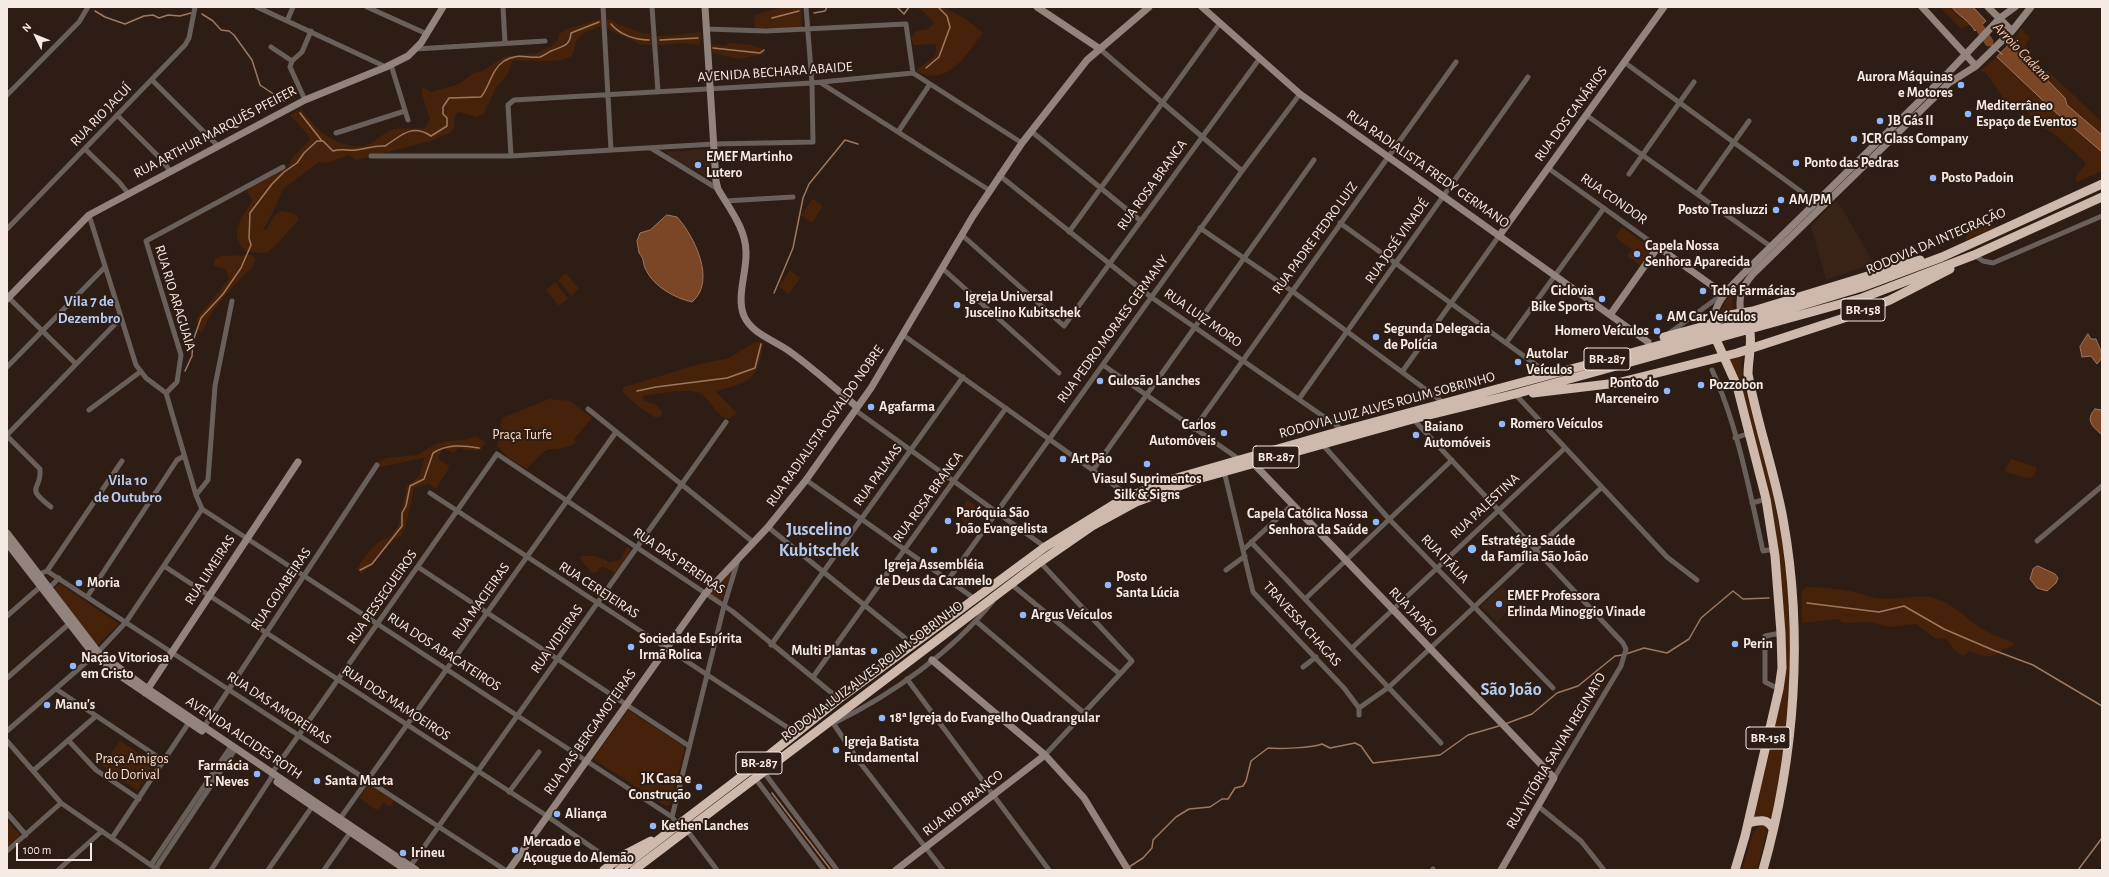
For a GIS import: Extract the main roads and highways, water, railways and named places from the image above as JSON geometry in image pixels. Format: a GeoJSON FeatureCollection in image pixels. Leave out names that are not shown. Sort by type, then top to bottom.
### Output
{"type":"FeatureCollection","features":[{"type":"Feature","properties":{"kind":"highway","name":"RODOVIA DA INTEGRAÇÃO"},"geometry":{"type":"LineString","coordinates":[[1755,324],[1862,287],[1942,257],[2102,184]]}},
{"type":"Feature","properties":{"kind":"highway","name":"RODOVIA DA INTEGRAÇÃO"},"geometry":{"type":"LineString","coordinates":[[1755,324],[1862,298],[1971,256],[2102,197]]}},
{"type":"Feature","properties":{"kind":"highway","name":"BR-158"},"geometry":{"type":"LineString","coordinates":[[1762,870],[1780,800],[1792,710],[1792,607],[1783,519],[1748,374],[1748,357],[1750,347],[1841,319],[1890,300],[1960,264],[1971,256]]}},
{"type":"Feature","properties":{"kind":"highway","name":"BR-158"},"geometry":{"type":"LineString","coordinates":[[1735,870],[1748,823],[1779,689],[1782,668],[1782,633],[1774,549],[1766,498],[1737,386],[1714,335],[1713,322],[1730,315],[1741,315],[1927,258],[1942,257]]}},
{"type":"Feature","properties":{"kind":"highway"},"geometry":{"type":"LineString","coordinates":[[1741,315],[1746,320],[1749,328],[1750,347]]}},
{"type":"Feature","properties":{"kind":"highway","name":"BR-287"},"geometry":{"type":"LineString","coordinates":[[1505,387],[1546,372],[1713,322]]}},
{"type":"Feature","properties":{"kind":"highway","name":"RODOVIA LUIZ ALVES ROLIM SOBRINHO"},"geometry":{"type":"LineString","coordinates":[[634,870],[660,849],[682,827],[839,699],[1045,547],[1083,522],[1129,496],[1173,479],[1238,459],[1343,430],[1708,332],[1755,324]]}},
{"type":"Feature","properties":{"kind":"highway","name":"RODOVIA LUIZ ALVES ROLIM SOBRINHO"},"geometry":{"type":"LineString","coordinates":[[619,870],[660,838],[682,827],[754,778],[1040,562],[1092,526],[1136,502],[1224,471],[1413,419],[1515,394],[1710,341],[1755,324]]}},
{"type":"Feature","properties":{"kind":"highway","name":"BR-287"},"geometry":{"type":"LineString","coordinates":[[1515,394],[1617,383],[1724,356],[1750,347]]}},
{"type":"Feature","properties":{"kind":"highway"},"geometry":{"type":"LineString","coordinates":[[1748,823],[1762,820],[1771,824],[1773,829]]}},
{"type":"Feature","properties":{"kind":"highway","name":"BR-287"},"geometry":{"type":"LineString","coordinates":[[604,870],[613,862],[647,842],[660,838]]}},
{"type":"Feature","properties":{"kind":"highway","name":"BR-287"},"geometry":{"type":"LineString","coordinates":[[642,870],[660,849]]}},
{"type":"Feature","properties":{"kind":"waterway"},"geometry":{"type":"LineString","coordinates":[[814,13],[825,11],[827,7]]}},
{"type":"Feature","properties":{"kind":"waterway"},"geometry":{"type":"LineString","coordinates":[[897,7],[904,14],[909,7]]}},
{"type":"Feature","properties":{"kind":"waterway"},"geometry":{"type":"LineString","coordinates":[[926,68],[939,57],[950,27],[947,16],[938,7]]}},
{"type":"Feature","properties":{"kind":"waterway","name":"Arroio Cadena"},"geometry":{"type":"LineString","coordinates":[[1960,7],[1976,22],[1989,42]]}},
{"type":"Feature","properties":{"kind":"waterway"},"geometry":{"type":"LineString","coordinates":[[95,11],[105,17],[125,24],[144,16],[153,15],[159,18],[168,15],[180,16],[191,13]]}},
{"type":"Feature","properties":{"kind":"waterway"},"geometry":{"type":"LineString","coordinates":[[772,18],[799,11]]}},
{"type":"Feature","properties":{"kind":"waterway"},"geometry":{"type":"LineString","coordinates":[[202,14],[213,21],[221,30],[229,31],[234,35],[252,60],[260,85],[284,101]]}},
{"type":"Feature","properties":{"kind":"waterway"},"geometry":{"type":"LineString","coordinates":[[185,371],[192,356],[193,341],[201,318],[223,294],[241,268],[251,245],[249,238],[250,213],[272,184],[284,172],[297,163],[304,153],[317,141],[323,141],[333,151],[360,150],[377,146],[385,146],[406,132],[418,131],[424,132],[431,136],[447,126],[447,118],[443,114],[443,107],[449,98],[481,97],[487,88],[493,73],[504,61],[509,58],[519,56],[541,57],[567,44],[571,33],[599,22]]}},
{"type":"Feature","properties":{"kind":"waterway"},"geometry":{"type":"LineString","coordinates":[[611,24],[628,36],[649,40]]}},
{"type":"Feature","properties":{"kind":"waterway"},"geometry":{"type":"LineString","coordinates":[[660,40],[698,38]]}},
{"type":"Feature","properties":{"kind":"waterway","name":"Arroio Cadena"},"geometry":{"type":"LineString","coordinates":[[1989,42],[1993,46]]}},
{"type":"Feature","properties":{"kind":"waterway"},"geometry":{"type":"LineString","coordinates":[[713,48],[760,53],[764,50]]}},
{"type":"Feature","properties":{"kind":"waterway","name":"Arroio Cadena"},"geometry":{"type":"LineString","coordinates":[[1996,49],[2002,54]]}},
{"type":"Feature","properties":{"kind":"waterway"},"geometry":{"type":"LineString","coordinates":[[300,113],[322,141]]}},
{"type":"Feature","properties":{"kind":"waterway"},"geometry":{"type":"LineString","coordinates":[[774,293],[793,248],[803,198],[809,184],[845,140],[858,144]]}},
{"type":"Feature","properties":{"kind":"waterway"},"geometry":{"type":"LineString","coordinates":[[637,391],[656,387],[727,378],[755,368],[761,344]]}},
{"type":"Feature","properties":{"kind":"waterway"},"geometry":{"type":"LineString","coordinates":[[360,570],[372,564],[402,526],[402,513],[406,506],[410,486],[424,479],[433,453],[444,448],[455,446],[479,448]]}},
{"type":"Feature","properties":{"kind":"waterway"},"geometry":{"type":"LineString","coordinates":[[1626,654],[1644,648],[1667,653],[1689,639],[1701,618],[1733,591],[1743,599],[1769,598]]}},
{"type":"Feature","properties":{"kind":"waterway"},"geometry":{"type":"LineString","coordinates":[[1807,603],[1879,612],[1904,606],[1944,629],[2033,665],[2102,706]]}},
{"type":"Feature","properties":{"kind":"waterway"},"geometry":{"type":"LineString","coordinates":[[1505,724],[1532,714],[1557,693],[1578,686],[1615,656],[1622,655]]}},
{"type":"Feature","properties":{"kind":"waterway"},"geometry":{"type":"LineString","coordinates":[[1129,867],[1143,858],[1152,848],[1153,840],[1176,817],[1189,809],[1210,807],[1222,799],[1228,799],[1235,788],[1243,786],[1246,781],[1251,761],[1268,748],[1304,747],[1322,744],[1330,748],[1355,743],[1361,746],[1373,763],[1440,755],[1468,735],[1499,726]]}},
{"type":"Feature","properties":{"kind":"waterway"},"geometry":{"type":"LineString","coordinates":[[772,793],[831,870]]}},
{"type":"Feature","properties":{"kind":"waterway"},"geometry":{"type":"LineString","coordinates":[[2078,870],[2102,838]]}},
{"type":"Feature","properties":{"kind":"place","name":"Aurora Máquinas e Motores"},"geometry":{"type":"Point","coordinates":[1961,85]}},
{"type":"Feature","properties":{"kind":"place","name":"Mediterrâneo Espaço de Eventos"},"geometry":{"type":"Point","coordinates":[1968,114]}},
{"type":"Feature","properties":{"kind":"place","name":"JB Gás II"},"geometry":{"type":"Point","coordinates":[1880,121]}},
{"type":"Feature","properties":{"kind":"place","name":"JCR Glass Company"},"geometry":{"type":"Point","coordinates":[1854,139]}},
{"type":"Feature","properties":{"kind":"place","name":"Ponto das Pedras"},"geometry":{"type":"Point","coordinates":[1796,163]}},
{"type":"Feature","properties":{"kind":"place","name":"EMEF Martinho Lutero"},"geometry":{"type":"Point","coordinates":[698,165]}},
{"type":"Feature","properties":{"kind":"place","name":"Posto Padoin"},"geometry":{"type":"Point","coordinates":[1933,178]}},
{"type":"Feature","properties":{"kind":"place","name":"AM/PM"},"geometry":{"type":"Point","coordinates":[1781,200]}},
{"type":"Feature","properties":{"kind":"place","name":"Posto Transluzzi"},"geometry":{"type":"Point","coordinates":[1776,210]}},
{"type":"Feature","properties":{"kind":"place","name":"Capela Nossa Senhora Aparecida"},"geometry":{"type":"Point","coordinates":[1637,254]}},
{"type":"Feature","properties":{"kind":"place","name":"Tchê Farmácias"},"geometry":{"type":"Point","coordinates":[1703,291]}},
{"type":"Feature","properties":{"kind":"place","name":"Ciclovia Bike Sports"},"geometry":{"type":"Point","coordinates":[1602,299]}},
{"type":"Feature","properties":{"kind":"place","name":"Igreja Universal Juscelino Kubitschek"},"geometry":{"type":"Point","coordinates":[957,305]}},
{"type":"Feature","properties":{"kind":"place","name":"AM Car Veículos"},"geometry":{"type":"Point","coordinates":[1659,317]}},
{"type":"Feature","properties":{"kind":"place","name":"Homero Veículos"},"geometry":{"type":"Point","coordinates":[1657,331]}},
{"type":"Feature","properties":{"kind":"place","name":"Segunda Delegacia de Polícia"},"geometry":{"type":"Point","coordinates":[1376,337]}},
{"type":"Feature","properties":{"kind":"place","name":"Autolar Veículos"},"geometry":{"type":"Point","coordinates":[1518,362]}},
{"type":"Feature","properties":{"kind":"place","name":"Gulosão Lanches"},"geometry":{"type":"Point","coordinates":[1100,381]}},
{"type":"Feature","properties":{"kind":"place","name":"Pozzobon"},"geometry":{"type":"Point","coordinates":[1701,385]}},
{"type":"Feature","properties":{"kind":"place","name":"Ponto do Marceneiro"},"geometry":{"type":"Point","coordinates":[1667,391]}},
{"type":"Feature","properties":{"kind":"place","name":"Agafarma"},"geometry":{"type":"Point","coordinates":[871,407]}},
{"type":"Feature","properties":{"kind":"place","name":"Romero Veículos"},"geometry":{"type":"Point","coordinates":[1502,424]}},
{"type":"Feature","properties":{"kind":"place","name":"Carlos Automóveis"},"geometry":{"type":"Point","coordinates":[1224,433]}},
{"type":"Feature","properties":{"kind":"place","name":"Baiano Automóveis"},"geometry":{"type":"Point","coordinates":[1416,435]}},
{"type":"Feature","properties":{"kind":"place","name":"Art Pão"},"geometry":{"type":"Point","coordinates":[1063,459]}},
{"type":"Feature","properties":{"kind":"place","name":"Viasul Suprimentos Silk & Signs"},"geometry":{"type":"Point","coordinates":[1147,464]}},
{"type":"Feature","properties":{"kind":"place","name":"Paróquia São João Evangelista"},"geometry":{"type":"Point","coordinates":[948,521]}},
{"type":"Feature","properties":{"kind":"place","name":"Capela Católica Nossa Senhora da Saúde"},"geometry":{"type":"Point","coordinates":[1376,522]}},
{"type":"Feature","properties":{"kind":"place","name":"Estratégia Saúde da Família São João"},"geometry":{"type":"Point","coordinates":[1472,549]}},
{"type":"Feature","properties":{"kind":"place","name":"Igreja Assembléia de Deus da Caramelo"},"geometry":{"type":"Point","coordinates":[934,550]}},
{"type":"Feature","properties":{"kind":"place","name":"Moria"},"geometry":{"type":"Point","coordinates":[79,583]}},
{"type":"Feature","properties":{"kind":"place","name":"Posto Santa Lúcia"},"geometry":{"type":"Point","coordinates":[1108,585]}},
{"type":"Feature","properties":{"kind":"place","name":"EMEF Professora Erlinda Minoggio Vinade"},"geometry":{"type":"Point","coordinates":[1499,604]}},
{"type":"Feature","properties":{"kind":"place","name":"Argus Veículos"},"geometry":{"type":"Point","coordinates":[1023,615]}},
{"type":"Feature","properties":{"kind":"place","name":"Perin"},"geometry":{"type":"Point","coordinates":[1735,644]}},
{"type":"Feature","properties":{"kind":"place","name":"Sociedade Espírita Irmã Rolica"},"geometry":{"type":"Point","coordinates":[631,647]}},
{"type":"Feature","properties":{"kind":"place","name":"Multi Plantas"},"geometry":{"type":"Point","coordinates":[874,651]}},
{"type":"Feature","properties":{"kind":"place","name":"Nação Vitoriosa em Cristo"},"geometry":{"type":"Point","coordinates":[73,666]}},
{"type":"Feature","properties":{"kind":"place","name":"Manu's"},"geometry":{"type":"Point","coordinates":[47,705]}},
{"type":"Feature","properties":{"kind":"place","name":"18ª Igreja do Evangelho Quadrangular"},"geometry":{"type":"Point","coordinates":[882,718]}},
{"type":"Feature","properties":{"kind":"place","name":"Igreja Batista Fundamental"},"geometry":{"type":"Point","coordinates":[836,750]}},
{"type":"Feature","properties":{"kind":"place","name":"Farmácia T. Neves"},"geometry":{"type":"Point","coordinates":[257,774]}},
{"type":"Feature","properties":{"kind":"place","name":"Santa Marta"},"geometry":{"type":"Point","coordinates":[317,781]}},
{"type":"Feature","properties":{"kind":"place","name":"JK Casa e Construção"},"geometry":{"type":"Point","coordinates":[699,787]}},
{"type":"Feature","properties":{"kind":"place","name":"Aliança"},"geometry":{"type":"Point","coordinates":[557,814]}},
{"type":"Feature","properties":{"kind":"place","name":"Kethen Lanches"},"geometry":{"type":"Point","coordinates":[653,826]}},
{"type":"Feature","properties":{"kind":"place","name":"Mercado e Açougue do Alemão"},"geometry":{"type":"Point","coordinates":[515,850]}},
{"type":"Feature","properties":{"kind":"place","name":"Irineu"},"geometry":{"type":"Point","coordinates":[403,853]}},
{"type":"Feature","properties":{"kind":"district","name":"Vila 7 de Dezembro"},"geometry":{"type":"Point","coordinates":[89,310]}},
{"type":"Feature","properties":{"kind":"district","name":"Vila 10 de Outubro"},"geometry":{"type":"Point","coordinates":[128,488]}},
{"type":"Feature","properties":{"kind":"district","name":"Juscelino Kubitschek"},"geometry":{"type":"Point","coordinates":[819,540]}},
{"type":"Feature","properties":{"kind":"district","name":"São João"},"geometry":{"type":"Point","coordinates":[1511,690]}},
{"type":"Feature","properties":{"kind":"park label","name":"Praça Turfe"},"geometry":{"type":"Point","coordinates":[522,435]}},
{"type":"Feature","properties":{"kind":"park label","name":"Praça Amigos do Dorival"},"geometry":{"type":"Point","coordinates":[132,768]}}]}
